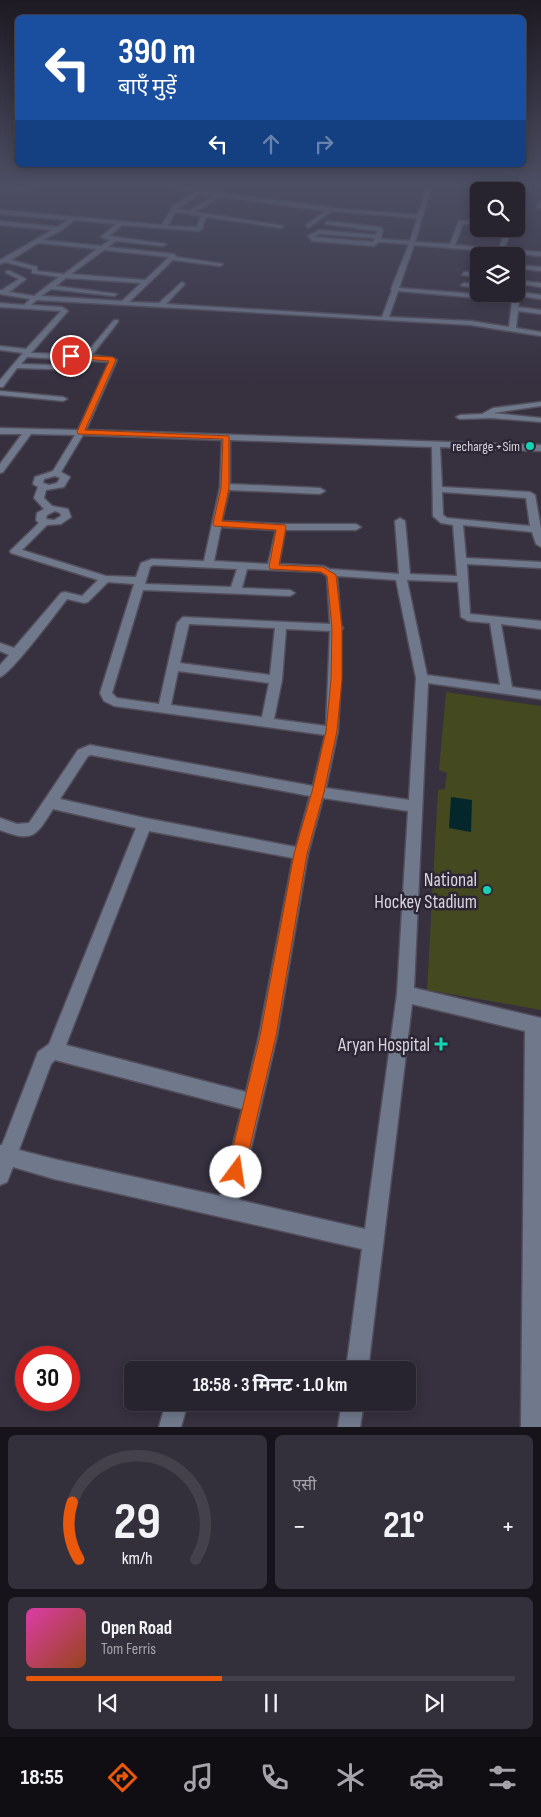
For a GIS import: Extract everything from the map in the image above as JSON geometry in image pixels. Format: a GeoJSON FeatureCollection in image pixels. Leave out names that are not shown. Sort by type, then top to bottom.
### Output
{"type":"FeatureCollection","features":[{"type":"Feature","properties":{"kind":"street"},"geometry":{"type":"LineString","coordinates":[[2,261],[21,254]]}},
{"type":"Feature","properties":{"kind":"street"},"geometry":{"type":"LineString","coordinates":[[25,307],[96,254]]}},
{"type":"Feature","properties":{"kind":"street"},"geometry":{"type":"LineString","coordinates":[[158,254],[175,256],[173,258]]}},
{"type":"Feature","properties":{"kind":"street"},"geometry":{"type":"LineString","coordinates":[[385,319],[408,254]]}},
{"type":"Feature","properties":{"kind":"street"},"geometry":{"type":"LineString","coordinates":[[525,254],[541,254]]}},
{"type":"Feature","properties":{"kind":"street"},"geometry":{"type":"LineString","coordinates":[[173,258],[220,264]]}},
{"type":"Feature","properties":{"kind":"street"},"geometry":{"type":"LineString","coordinates":[[123,304],[173,258]]}},
{"type":"Feature","properties":{"kind":"street"},"geometry":{"type":"LineString","coordinates":[[2,261],[35,268],[34,272],[148,282]]}},
{"type":"Feature","properties":{"kind":"street"},"geometry":{"type":"LineString","coordinates":[[525,268],[541,269]]}},
{"type":"Feature","properties":{"kind":"street"},"geometry":{"type":"LineString","coordinates":[[1,292],[23,279],[8,272]]}},
{"type":"Feature","properties":{"kind":"street"},"geometry":{"type":"LineString","coordinates":[[464,274],[470,274]]}},
{"type":"Feature","properties":{"kind":"street"},"geometry":{"type":"LineString","coordinates":[[160,306],[182,284]]}},
{"type":"Feature","properties":{"kind":"street"},"geometry":{"type":"LineString","coordinates":[[525,286],[541,284]]}},
{"type":"Feature","properties":{"kind":"street"},"geometry":{"type":"LineString","coordinates":[[464,285],[470,285]]}},
{"type":"Feature","properties":{"kind":"street"},"geometry":{"type":"LineString","coordinates":[[50,287],[114,294]]}},
{"type":"Feature","properties":{"kind":"street"},"geometry":{"type":"LineString","coordinates":[[394,289],[470,288]]}},
{"type":"Feature","properties":{"kind":"street"},"geometry":{"type":"LineString","coordinates":[[525,290],[541,296]]}},
{"type":"Feature","properties":{"kind":"street"},"geometry":{"type":"LineString","coordinates":[[1,292],[36,298],[123,304],[471,323],[541,334]]}},
{"type":"Feature","properties":{"kind":"street"},"geometry":{"type":"LineString","coordinates":[[512,330],[516,302]]}},
{"type":"Feature","properties":{"kind":"street"},"geometry":{"type":"LineString","coordinates":[[0,305],[62,309],[65,311],[26,353],[1,384]]}},
{"type":"Feature","properties":{"kind":"street"},"geometry":{"type":"LineString","coordinates":[[515,309],[541,312]]}},
{"type":"Feature","properties":{"kind":"street"},"geometry":{"type":"LineString","coordinates":[[87,357],[116,321]]}},
{"type":"Feature","properties":{"kind":"street"},"geometry":{"type":"LineString","coordinates":[[0,348],[26,353],[113,360],[81,430],[56,473]]}},
{"type":"Feature","properties":{"kind":"street"},"geometry":{"type":"LineString","coordinates":[[16,366],[79,368]]}},
{"type":"Feature","properties":{"kind":"street"},"geometry":{"type":"LineString","coordinates":[[0,393],[63,399]]}},
{"type":"Feature","properties":{"kind":"street"},"geometry":{"type":"LineString","coordinates":[[490,416],[486,414],[493,410],[541,404]]}},
{"type":"Feature","properties":{"kind":"street"},"geometry":{"type":"LineString","coordinates":[[460,417],[490,416],[541,420]]}},
{"type":"Feature","properties":{"kind":"street"},"geometry":{"type":"LineString","coordinates":[[0,427],[541,444]]}},
{"type":"Feature","properties":{"kind":"street"},"geometry":{"type":"LineString","coordinates":[[0,431],[81,430],[541,448]]}},
{"type":"Feature","properties":{"kind":"street"},"geometry":{"type":"LineString","coordinates":[[0,470],[28,432]]}},
{"type":"Feature","properties":{"kind":"street"},"geometry":{"type":"LineString","coordinates":[[208,564],[225,488],[226,437]]}},
{"type":"Feature","properties":{"kind":"street"},"geometry":{"type":"LineString","coordinates":[[436,444],[438,516],[444,521],[536,529]]}},
{"type":"Feature","properties":{"kind":"street"},"geometry":{"type":"LineString","coordinates":[[56,473],[64,475],[66,480],[64,482],[52,488],[43,487],[38,484],[38,479],[43,475],[56,473]]}},
{"type":"Feature","properties":{"kind":"street"},"geometry":{"type":"LineString","coordinates":[[43,487],[39,498],[50,509]]}},
{"type":"Feature","properties":{"kind":"street"},"geometry":{"type":"LineString","coordinates":[[225,488],[320,491]]}},
{"type":"Feature","properties":{"kind":"street"},"geometry":{"type":"LineString","coordinates":[[437,489],[530,495],[536,529],[541,544]]}},
{"type":"Feature","properties":{"kind":"street"},"geometry":{"type":"LineString","coordinates":[[50,509],[62,509],[68,515],[61,522],[41,520],[40,515],[50,509]]}},
{"type":"Feature","properties":{"kind":"street"},"geometry":{"type":"LineString","coordinates":[[358,1361],[405,994],[422,678],[403,577],[400,521]]}},
{"type":"Feature","properties":{"kind":"street"},"geometry":{"type":"LineString","coordinates":[[46,522],[15,551],[105,579],[140,584],[290,593]]}},
{"type":"Feature","properties":{"kind":"street"},"geometry":{"type":"LineString","coordinates":[[458,522],[465,615],[471,619],[541,625]]}},
{"type":"Feature","properties":{"kind":"street"},"geometry":{"type":"LineString","coordinates":[[217,524],[281,527],[356,527]]}},
{"type":"Feature","properties":{"kind":"street"},"geometry":{"type":"LineString","coordinates":[[274,567],[281,527]]}},
{"type":"Feature","properties":{"kind":"street"},"geometry":{"type":"LineString","coordinates":[[461,561],[541,565]]}},
{"type":"Feature","properties":{"kind":"street"},"geometry":{"type":"LineString","coordinates":[[332,731],[114,702],[106,696],[145,565],[152,562],[208,564],[323,570],[328,572],[403,577],[463,579]]}},
{"type":"Feature","properties":{"kind":"street"},"geometry":{"type":"LineString","coordinates":[[236,589],[243,566]]}},
{"type":"Feature","properties":{"kind":"street"},"geometry":{"type":"LineString","coordinates":[[227,1207],[254,1102],[268,1036],[301,854],[332,731],[336,680],[337,628],[332,575],[328,572]]}},
{"type":"Feature","properties":{"kind":"street"},"geometry":{"type":"LineString","coordinates":[[0,673],[65,596],[84,600],[105,579]]}},
{"type":"Feature","properties":{"kind":"street"},"geometry":{"type":"LineString","coordinates":[[164,708],[183,623],[187,620],[337,628]]}},
{"type":"Feature","properties":{"kind":"street"},"geometry":{"type":"LineString","coordinates":[[495,621],[507,691]]}},
{"type":"Feature","properties":{"kind":"street"},"geometry":{"type":"LineString","coordinates":[[267,722],[276,680],[281,624]]}},
{"type":"Feature","properties":{"kind":"street"},"geometry":{"type":"LineString","coordinates":[[0,648],[17,654]]}},
{"type":"Feature","properties":{"kind":"street"},"geometry":{"type":"LineString","coordinates":[[172,666],[276,680]]}},
{"type":"Feature","properties":{"kind":"street"},"geometry":{"type":"LineString","coordinates":[[422,678],[541,695]]}},
{"type":"Feature","properties":{"kind":"street"},"geometry":{"type":"LineString","coordinates":[[0,824],[22,831],[29,831],[34,827],[83,753],[90,750],[318,792],[415,807]]}},
{"type":"Feature","properties":{"kind":"street"},"geometry":{"type":"LineString","coordinates":[[51,803],[145,824],[301,854]]}},
{"type":"Feature","properties":{"kind":"street"},"geometry":{"type":"LineString","coordinates":[[56,1051],[145,824]]}},
{"type":"Feature","properties":{"kind":"street"},"geometry":{"type":"LineString","coordinates":[[405,994],[538,1025],[537,1289],[532,1427]]}},
{"type":"Feature","properties":{"kind":"street"},"geometry":{"type":"LineString","coordinates":[[0,1175],[4,1155],[44,1058],[49,1053],[56,1051],[254,1102]]}},
{"type":"Feature","properties":{"kind":"street"},"geometry":{"type":"LineString","coordinates":[[4,1155],[54,1169],[373,1241]]}},
{"type":"Feature","properties":{"kind":"street"},"geometry":{"type":"LineString","coordinates":[[170,1427],[174,1411]]}},
{"type":"Feature","properties":{"kind":"street"},"geometry":{"type":"LineString","coordinates":[[350,1427],[352,1411]]}},
{"type":"Feature","properties":{"kind":"green space","name":"National Hockey Stadium"},"geometry":{"type":"Polygon","coordinates":[[[446,692],[541,706],[541,1010],[427,990],[438,790],[445,789],[447,773],[439,770],[446,692]]]}},
{"type":"Feature","properties":{"kind":"shaded area"},"geometry":{"type":"Polygon","coordinates":[[[451,797],[472,800],[471,832],[449,828],[451,797]]]}},
{"type":"Feature","properties":{"kind":"place","name":"recharge +Sim"},"geometry":{"type":"Point","coordinates":[530,446]}},
{"type":"Feature","properties":{"kind":"place","name":"National Hockey Stadium"},"geometry":{"type":"Point","coordinates":[487,890]}},
{"type":"Feature","properties":{"kind":"place","name":"Aryan Hospital"},"geometry":{"type":"Point","coordinates":[441,1044]}},
{"type":"Feature","properties":{"kind":"route"},"geometry":{"type":"LineString","coordinates":[[71,356],[113,359],[81,432],[226,437],[225,488],[217,524],[281,527],[274,567],[323,570],[332,575],[337,628],[336,680],[332,731],[301,854],[268,1036],[236,1172]]}}]}
